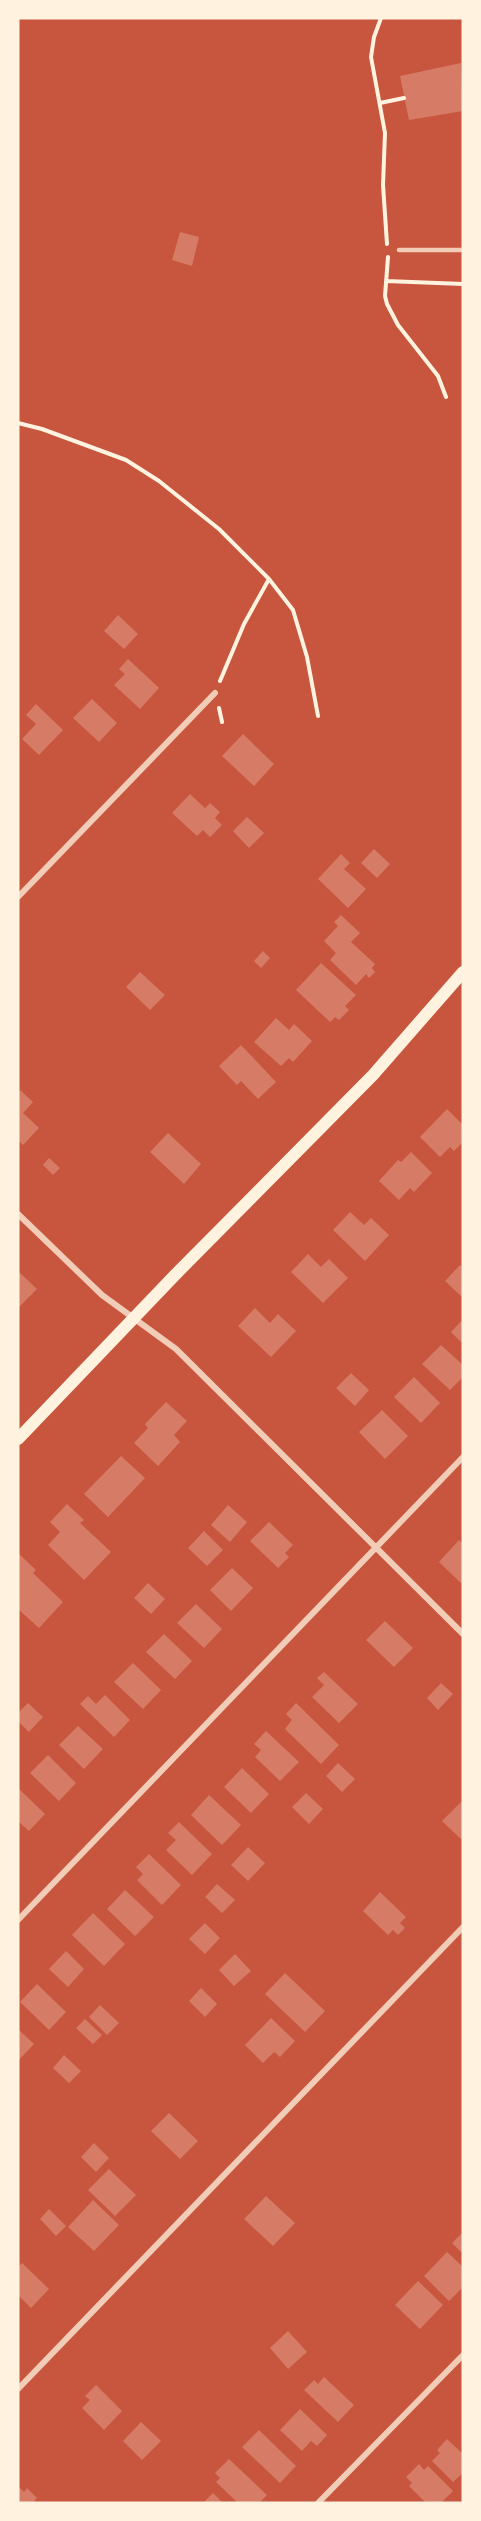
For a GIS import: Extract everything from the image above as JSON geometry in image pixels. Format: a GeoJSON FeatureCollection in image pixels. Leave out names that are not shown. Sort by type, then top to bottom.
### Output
{"type":"FeatureCollection","features":[{"type":"Feature","properties":{"kind":"main road"},"geometry":{"type":"LineString","coordinates":[[18,1439],[373,1075],[463,972]]}},
{"type":"Feature","properties":{"kind":"street"},"geometry":{"type":"LineString","coordinates":[[18,897],[215,693]]}},
{"type":"Feature","properties":{"kind":"street"},"geometry":{"type":"LineString","coordinates":[[18,1214],[102,1295],[176,1349],[463,1634]]}},
{"type":"Feature","properties":{"kind":"street"},"geometry":{"type":"LineString","coordinates":[[18,1920],[463,1457]]}},
{"type":"Feature","properties":{"kind":"street"},"geometry":{"type":"LineString","coordinates":[[18,2388],[463,1927]]}},
{"type":"Feature","properties":{"kind":"street"},"geometry":{"type":"LineString","coordinates":[[318,2503],[463,2355]]}},
{"type":"Feature","properties":{"kind":"lane"},"geometry":{"type":"LineString","coordinates":[[399,250],[463,250]]}},
{"type":"Feature","properties":{"kind":"path"},"geometry":{"type":"LineString","coordinates":[[381,18],[374,37],[371,57],[385,134],[383,185],[388,268],[385,296],[394,319],[438,376],[446,397]]}},
{"type":"Feature","properties":{"kind":"path"},"geometry":{"type":"LineString","coordinates":[[380,103],[404,98]]}},
{"type":"Feature","properties":{"kind":"path"},"geometry":{"type":"LineString","coordinates":[[386,281],[463,284]]}},
{"type":"Feature","properties":{"kind":"path"},"geometry":{"type":"LineString","coordinates":[[18,423],[42,429],[126,460],[159,482],[219,529],[269,579],[293,610],[307,657],[318,716]]}},
{"type":"Feature","properties":{"kind":"path"},"geometry":{"type":"LineString","coordinates":[[222,722],[215,693],[244,624],[269,579]]}},
{"type":"Feature","properties":{"kind":"building"},"geometry":{"type":"Polygon","coordinates":[[[461,63],[463,111],[409,120],[400,76],[461,63]]]}},
{"type":"Feature","properties":{"kind":"building"},"geometry":{"type":"Polygon","coordinates":[[[180,232],[199,237],[192,266],[172,260],[180,232]]]}},
{"type":"Feature","properties":{"kind":"building"},"geometry":{"type":"Polygon","coordinates":[[[118,615],[138,634],[124,649],[104,631],[118,615]]]}},
{"type":"Feature","properties":{"kind":"building"},"geometry":{"type":"Polygon","coordinates":[[[128,659],[159,688],[140,709],[114,685],[125,674],[119,669],[128,659]]]}},
{"type":"Feature","properties":{"kind":"building"},"geometry":{"type":"Polygon","coordinates":[[[92,699],[117,723],[99,742],[73,718],[92,699]]]}},
{"type":"Feature","properties":{"kind":"building"},"geometry":{"type":"Polygon","coordinates":[[[36,704],[63,730],[39,755],[22,739],[36,724],[26,715],[36,704]]]}},
{"type":"Feature","properties":{"kind":"building"},"geometry":{"type":"Polygon","coordinates":[[[243,734],[274,764],[254,786],[222,756],[243,734]]]}},
{"type":"Feature","properties":{"kind":"building"},"geometry":{"type":"Polygon","coordinates":[[[190,794],[205,808],[210,803],[220,812],[215,818],[222,825],[210,837],[203,830],[197,836],[172,813],[190,794]]]}},
{"type":"Feature","properties":{"kind":"building"},"geometry":{"type":"Polygon","coordinates":[[[247,817],[264,833],[249,848],[233,831],[247,817]]]}},
{"type":"Feature","properties":{"kind":"building"},"geometry":{"type":"Polygon","coordinates":[[[374,849],[390,864],[377,878],[361,863],[374,849]]]}},
{"type":"Feature","properties":{"kind":"building"},"geometry":{"type":"Polygon","coordinates":[[[341,854],[350,863],[344,869],[366,889],[348,908],[318,879],[341,854]]]}},
{"type":"Feature","properties":{"kind":"building"},"geometry":{"type":"Polygon","coordinates":[[[341,915],[360,933],[351,942],[375,964],[372,968],[375,972],[369,978],[366,974],[356,985],[330,960],[336,953],[324,941],[338,926],[334,922],[341,915]]]}},
{"type":"Feature","properties":{"kind":"building"},"geometry":{"type":"Polygon","coordinates":[[[263,951],[270,958],[261,968],[254,961],[263,951]]]}},
{"type":"Feature","properties":{"kind":"building"},"geometry":{"type":"Polygon","coordinates":[[[321,963],[356,995],[345,1006],[349,1010],[339,1020],[335,1017],[330,1022],[296,990],[321,963]]]}},
{"type":"Feature","properties":{"kind":"building"},"geometry":{"type":"Polygon","coordinates":[[[140,972],[165,995],[150,1010],[126,987],[140,972]]]}},
{"type":"Feature","properties":{"kind":"building"},"geometry":{"type":"Polygon","coordinates":[[[276,1018],[289,1030],[294,1024],[312,1041],[293,1062],[289,1058],[281,1066],[254,1042],[276,1018]]]}},
{"type":"Feature","properties":{"kind":"building"},"geometry":{"type":"Polygon","coordinates":[[[241,1045],[276,1082],[258,1099],[241,1081],[237,1085],[219,1066],[241,1045]]]}},
{"type":"Feature","properties":{"kind":"building"},"geometry":{"type":"Polygon","coordinates":[[[20,1090],[33,1102],[23,1113],[39,1128],[23,1145],[18,1140],[18,1093],[20,1090]]]}},
{"type":"Feature","properties":{"kind":"building"},"geometry":{"type":"Polygon","coordinates":[[[447,1109],[463,1125],[463,1142],[454,1151],[450,1147],[440,1157],[420,1137],[447,1109]]]}},
{"type":"Feature","properties":{"kind":"building"},"geometry":{"type":"Polygon","coordinates":[[[168,1133],[201,1164],[184,1184],[150,1152],[168,1133]]]}},
{"type":"Feature","properties":{"kind":"building"},"geometry":{"type":"Polygon","coordinates":[[[411,1152],[432,1173],[414,1192],[410,1188],[399,1200],[379,1181],[398,1160],[401,1162],[411,1152]]]}},
{"type":"Feature","properties":{"kind":"building"},"geometry":{"type":"Polygon","coordinates":[[[49,1158],[60,1168],[53,1175],[43,1165],[49,1158]]]}},
{"type":"Feature","properties":{"kind":"building"},"geometry":{"type":"Polygon","coordinates":[[[350,1212],[364,1225],[371,1218],[389,1235],[365,1261],[333,1230],[350,1212]]]}},
{"type":"Feature","properties":{"kind":"building"},"geometry":{"type":"Polygon","coordinates":[[[308,1254],[321,1267],[329,1259],[348,1278],[323,1303],[291,1272],[308,1254]]]}},
{"type":"Feature","properties":{"kind":"building"},"geometry":{"type":"Polygon","coordinates":[[[460,1265],[463,1267],[463,1298],[445,1281],[460,1265]]]}},
{"type":"Feature","properties":{"kind":"building"},"geometry":{"type":"Polygon","coordinates":[[[18,1271],[37,1289],[18,1308],[18,1271]]]}},
{"type":"Feature","properties":{"kind":"building"},"geometry":{"type":"Polygon","coordinates":[[[255,1308],[270,1323],[278,1314],[296,1331],[271,1357],[238,1326],[255,1308]]]}},
{"type":"Feature","properties":{"kind":"building"},"geometry":{"type":"Polygon","coordinates":[[[463,1319],[463,1344],[451,1332],[463,1319]]]}},
{"type":"Feature","properties":{"kind":"building"},"geometry":{"type":"Polygon","coordinates":[[[441,1345],[463,1365],[463,1377],[450,1390],[422,1364],[441,1345]]]}},
{"type":"Feature","properties":{"kind":"building"},"geometry":{"type":"Polygon","coordinates":[[[351,1373],[369,1390],[355,1406],[336,1388],[351,1373]]]}},
{"type":"Feature","properties":{"kind":"building"},"geometry":{"type":"Polygon","coordinates":[[[414,1377],[440,1403],[421,1423],[394,1397],[414,1377]]]}},
{"type":"Feature","properties":{"kind":"building"},"geometry":{"type":"Polygon","coordinates":[[[166,1402],[187,1421],[174,1435],[180,1442],[158,1466],[134,1443],[148,1428],[145,1424],[166,1402]]]}},
{"type":"Feature","properties":{"kind":"building"},"geometry":{"type":"Polygon","coordinates":[[[382,1410],[408,1436],[385,1459],[359,1432],[382,1410]]]}},
{"type":"Feature","properties":{"kind":"building"},"geometry":{"type":"Polygon","coordinates":[[[121,1456],[145,1478],[108,1517],[84,1494],[121,1456]]]}},
{"type":"Feature","properties":{"kind":"building"},"geometry":{"type":"Polygon","coordinates":[[[67,1504],[84,1520],[80,1523],[111,1552],[84,1580],[48,1545],[60,1532],[50,1522],[67,1504]]]}},
{"type":"Feature","properties":{"kind":"building"},"geometry":{"type":"Polygon","coordinates":[[[228,1505],[247,1522],[230,1542],[211,1525],[228,1505]]]}},
{"type":"Feature","properties":{"kind":"building"},"geometry":{"type":"Polygon","coordinates":[[[269,1522],[293,1545],[285,1553],[289,1557],[278,1568],[250,1541],[269,1522]]]}},
{"type":"Feature","properties":{"kind":"building"},"geometry":{"type":"Polygon","coordinates":[[[204,1531],[223,1550],[207,1566],[188,1548],[204,1531]]]}},
{"type":"Feature","properties":{"kind":"building"},"geometry":{"type":"Polygon","coordinates":[[[459,1540],[463,1544],[463,1585],[439,1562],[459,1540]]]}},
{"type":"Feature","properties":{"kind":"building"},"geometry":{"type":"Polygon","coordinates":[[[18,1553],[36,1570],[33,1573],[63,1602],[39,1628],[18,1609],[18,1553]]]}},
{"type":"Feature","properties":{"kind":"building"},"geometry":{"type":"Polygon","coordinates":[[[232,1568],[253,1588],[231,1611],[210,1590],[232,1568]]]}},
{"type":"Feature","properties":{"kind":"building"},"geometry":{"type":"Polygon","coordinates":[[[148,1583],[165,1599],[151,1614],[134,1598],[148,1583]]]}},
{"type":"Feature","properties":{"kind":"building"},"geometry":{"type":"Polygon","coordinates":[[[196,1604],[222,1629],[204,1648],[177,1623],[196,1604]]]}},
{"type":"Feature","properties":{"kind":"building"},"geometry":{"type":"Polygon","coordinates":[[[385,1621],[413,1648],[394,1667],[366,1640],[385,1621]]]}},
{"type":"Feature","properties":{"kind":"building"},"geometry":{"type":"Polygon","coordinates":[[[164,1634],[192,1661],[175,1679],[146,1652],[164,1634]]]}},
{"type":"Feature","properties":{"kind":"building"},"geometry":{"type":"Polygon","coordinates":[[[133,1663],[161,1690],[143,1709],[114,1682],[133,1663]]]}},
{"type":"Feature","properties":{"kind":"building"},"geometry":{"type":"Polygon","coordinates":[[[324,1672],[358,1704],[339,1723],[312,1697],[324,1685],[317,1678],[324,1672]]]}},
{"type":"Feature","properties":{"kind":"building"},"geometry":{"type":"Polygon","coordinates":[[[441,1683],[453,1694],[438,1710],[427,1698],[441,1683]]]}},
{"type":"Feature","properties":{"kind":"building"},"geometry":{"type":"Polygon","coordinates":[[[105,1695],[130,1720],[114,1737],[80,1704],[88,1696],[96,1704],[105,1695]]]}},
{"type":"Feature","properties":{"kind":"building"},"geometry":{"type":"Polygon","coordinates":[[[28,1703],[43,1717],[29,1732],[18,1721],[18,1713],[28,1703]]]}},
{"type":"Feature","properties":{"kind":"building"},"geometry":{"type":"Polygon","coordinates":[[[296,1703],[339,1745],[321,1764],[285,1729],[292,1720],[286,1714],[296,1703]]]}},
{"type":"Feature","properties":{"kind":"building"},"geometry":{"type":"Polygon","coordinates":[[[78,1726],[103,1749],[84,1769],[59,1745],[78,1726]]]}},
{"type":"Feature","properties":{"kind":"building"},"geometry":{"type":"Polygon","coordinates":[[[266,1731],[299,1762],[280,1781],[255,1757],[261,1750],[254,1744],[266,1731]]]}},
{"type":"Feature","properties":{"kind":"building"},"geometry":{"type":"Polygon","coordinates":[[[48,1755],[76,1783],[59,1801],[30,1773],[48,1755]]]}},
{"type":"Feature","properties":{"kind":"building"},"geometry":{"type":"Polygon","coordinates":[[[338,1763],[355,1779],[342,1792],[326,1776],[338,1763]]]}},
{"type":"Feature","properties":{"kind":"building"},"geometry":{"type":"Polygon","coordinates":[[[242,1768],[269,1794],[251,1813],[224,1787],[242,1768]]]}},
{"type":"Feature","properties":{"kind":"building"},"geometry":{"type":"Polygon","coordinates":[[[18,1788],[45,1814],[29,1831],[18,1821],[18,1788]]]}},
{"type":"Feature","properties":{"kind":"building"},"geometry":{"type":"Polygon","coordinates":[[[306,1793],[323,1809],[309,1824],[292,1807],[306,1793]]]}},
{"type":"Feature","properties":{"kind":"building"},"geometry":{"type":"Polygon","coordinates":[[[209,1795],[241,1825],[222,1845],[191,1815],[209,1795]]]}},
{"type":"Feature","properties":{"kind":"building"},"geometry":{"type":"Polygon","coordinates":[[[463,1800],[463,1841],[442,1821],[463,1800]]]}},
{"type":"Feature","properties":{"kind":"building"},"geometry":{"type":"Polygon","coordinates":[[[179,1822],[212,1854],[192,1875],[166,1850],[176,1840],[168,1833],[179,1822]]]}},
{"type":"Feature","properties":{"kind":"building"},"geometry":{"type":"Polygon","coordinates":[[[248,1847],[265,1863],[248,1881],[231,1865],[248,1847]]]}},
{"type":"Feature","properties":{"kind":"building"},"geometry":{"type":"Polygon","coordinates":[[[149,1854],[181,1885],[162,1905],[137,1880],[143,1874],[136,1867],[149,1854]]]}},
{"type":"Feature","properties":{"kind":"building"},"geometry":{"type":"Polygon","coordinates":[[[217,1884],[235,1900],[222,1913],[205,1897],[217,1884]]]}},
{"type":"Feature","properties":{"kind":"building"},"geometry":{"type":"Polygon","coordinates":[[[125,1890],[154,1917],[135,1936],[107,1909],[125,1890]]]}},
{"type":"Feature","properties":{"kind":"building"},"geometry":{"type":"Polygon","coordinates":[[[380,1892],[406,1917],[400,1923],[405,1928],[398,1935],[393,1930],[388,1935],[363,1911],[380,1892]]]}},
{"type":"Feature","properties":{"kind":"building"},"geometry":{"type":"Polygon","coordinates":[[[93,1913],[125,1944],[104,1966],[72,1935],[93,1913]]]}},
{"type":"Feature","properties":{"kind":"building"},"geometry":{"type":"Polygon","coordinates":[[[205,1923],[220,1938],[205,1954],[189,1939],[205,1923]]]}},
{"type":"Feature","properties":{"kind":"building"},"geometry":{"type":"Polygon","coordinates":[[[66,1951],[84,1969],[68,1987],[49,1969],[66,1951]]]}},
{"type":"Feature","properties":{"kind":"building"},"geometry":{"type":"Polygon","coordinates":[[[235,1954],[251,1971],[234,1986],[219,1970],[235,1954]]]}},
{"type":"Feature","properties":{"kind":"building"},"geometry":{"type":"Polygon","coordinates":[[[285,1973],[325,2011],[305,2032],[265,1994],[285,1973]]]}},
{"type":"Feature","properties":{"kind":"building"},"geometry":{"type":"Polygon","coordinates":[[[37,1984],[66,2012],[49,2030],[20,2002],[37,1984]]]}},
{"type":"Feature","properties":{"kind":"building"},"geometry":{"type":"Polygon","coordinates":[[[201,1988],[217,2004],[205,2017],[189,2001],[201,1988]]]}},
{"type":"Feature","properties":{"kind":"building"},"geometry":{"type":"Polygon","coordinates":[[[100,2005],[119,2023],[107,2035],[89,2017],[100,2005]]]}},
{"type":"Feature","properties":{"kind":"building"},"geometry":{"type":"Polygon","coordinates":[[[271,2018],[295,2041],[280,2057],[274,2052],[263,2063],[245,2045],[271,2018]]]}},
{"type":"Feature","properties":{"kind":"building"},"geometry":{"type":"Polygon","coordinates":[[[85,2019],[102,2035],[93,2044],[76,2028],[85,2019]]]}},
{"type":"Feature","properties":{"kind":"building"},"geometry":{"type":"Polygon","coordinates":[[[18,2029],[34,2044],[18,2061],[18,2029]]]}},
{"type":"Feature","properties":{"kind":"building"},"geometry":{"type":"Polygon","coordinates":[[[64,2055],[81,2071],[69,2083],[53,2068],[64,2055]]]}},
{"type":"Feature","properties":{"kind":"building"},"geometry":{"type":"Polygon","coordinates":[[[169,2113],[198,2141],[180,2159],[151,2131],[169,2113]]]}},
{"type":"Feature","properties":{"kind":"building"},"geometry":{"type":"Polygon","coordinates":[[[94,2143],[109,2158],[96,2172],[81,2157],[94,2143]]]}},
{"type":"Feature","properties":{"kind":"building"},"geometry":{"type":"Polygon","coordinates":[[[109,2169],[136,2195],[115,2216],[88,2190],[109,2169]]]}},
{"type":"Feature","properties":{"kind":"building"},"geometry":{"type":"Polygon","coordinates":[[[266,2196],[295,2223],[273,2246],[244,2219],[266,2196]]]}},
{"type":"Feature","properties":{"kind":"building"},"geometry":{"type":"Polygon","coordinates":[[[93,2200],[119,2225],[94,2251],[68,2227],[93,2200]]]}},
{"type":"Feature","properties":{"kind":"building"},"geometry":{"type":"Polygon","coordinates":[[[49,2209],[66,2226],[56,2236],[40,2219],[49,2209]]]}},
{"type":"Feature","properties":{"kind":"building"},"geometry":{"type":"Polygon","coordinates":[[[463,2232],[463,2254],[452,2243],[463,2232]]]}},
{"type":"Feature","properties":{"kind":"building"},"geometry":{"type":"Polygon","coordinates":[[[447,2252],[463,2267],[463,2287],[449,2301],[424,2276],[447,2252]]]}},
{"type":"Feature","properties":{"kind":"building"},"geometry":{"type":"Polygon","coordinates":[[[22,2263],[49,2289],[31,2308],[18,2295],[18,2267],[22,2263]]]}},
{"type":"Feature","properties":{"kind":"building"},"geometry":{"type":"Polygon","coordinates":[[[418,2281],[443,2305],[420,2329],[395,2305],[418,2281]]]}},
{"type":"Feature","properties":{"kind":"building"},"geometry":{"type":"Polygon","coordinates":[[[288,2331],[307,2352],[288,2369],[270,2348],[288,2331]]]}},
{"type":"Feature","properties":{"kind":"building"},"geometry":{"type":"Polygon","coordinates":[[[324,2377],[354,2405],[338,2422],[304,2390],[314,2380],[318,2384],[324,2377]]]}},
{"type":"Feature","properties":{"kind":"building"},"geometry":{"type":"Polygon","coordinates":[[[96,2385],[122,2411],[104,2430],[82,2408],[90,2400],[85,2396],[96,2385]]]}},
{"type":"Feature","properties":{"kind":"building"},"geometry":{"type":"Polygon","coordinates":[[[300,2409],[327,2435],[317,2446],[311,2441],[302,2451],[280,2430],[300,2409]]]}},
{"type":"Feature","properties":{"kind":"building"},"geometry":{"type":"Polygon","coordinates":[[[141,2422],[161,2441],[142,2460],[123,2441],[141,2422]]]}},
{"type":"Feature","properties":{"kind":"building"},"geometry":{"type":"Polygon","coordinates":[[[259,2430],[296,2466],[280,2483],[242,2447],[259,2430]]]}},
{"type":"Feature","properties":{"kind":"building"},"geometry":{"type":"Polygon","coordinates":[[[447,2439],[463,2454],[463,2473],[453,2482],[432,2461],[440,2453],[437,2450],[447,2439]]]}},
{"type":"Feature","properties":{"kind":"building"},"geometry":{"type":"Polygon","coordinates":[[[229,2459],[267,2495],[259,2503],[238,2503],[216,2482],[220,2478],[215,2473],[229,2459]]]}},
{"type":"Feature","properties":{"kind":"building"},"geometry":{"type":"Polygon","coordinates":[[[419,2464],[424,2470],[428,2466],[453,2491],[441,2503],[426,2503],[409,2486],[412,2483],[406,2477],[419,2464]]]}},
{"type":"Feature","properties":{"kind":"building"},"geometry":{"type":"Polygon","coordinates":[[[18,2486],[24,2492],[27,2488],[37,2498],[34,2501],[36,2503],[18,2503],[18,2486]]]}},
{"type":"Feature","properties":{"kind":"building"},"geometry":{"type":"Polygon","coordinates":[[[213,2493],[223,2503],[203,2503],[213,2493]]]}}]}
